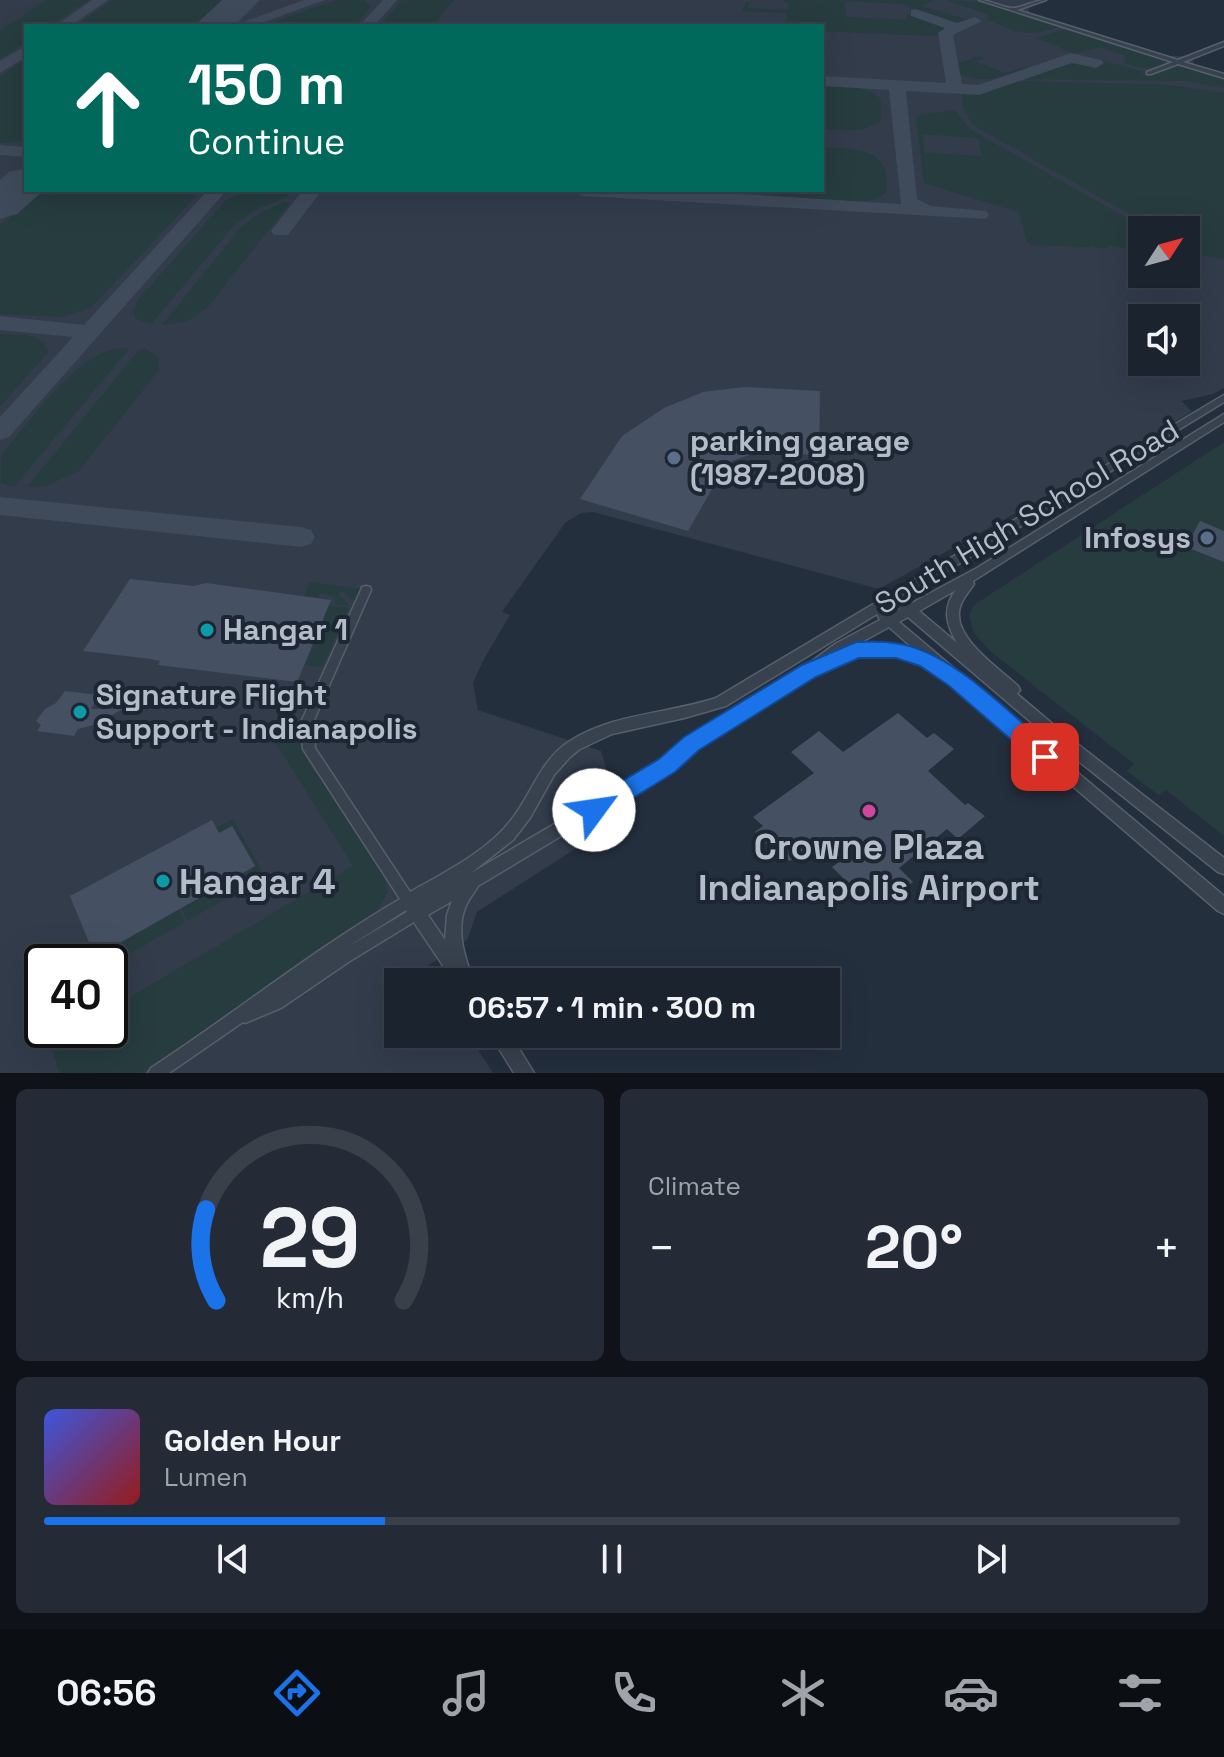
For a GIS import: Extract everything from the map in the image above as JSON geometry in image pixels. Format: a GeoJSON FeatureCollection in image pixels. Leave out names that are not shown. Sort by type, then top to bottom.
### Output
{"type":"FeatureCollection","features":[{"type":"Feature","properties":{"kind":"street"},"geometry":{"type":"LineString","coordinates":[[981,0],[1224,76]]}},
{"type":"Feature","properties":{"kind":"street"},"geometry":{"type":"LineString","coordinates":[[1015,9],[1044,0]]}},
{"type":"Feature","properties":{"kind":"street"},"geometry":{"type":"LineString","coordinates":[[1149,73],[1224,44]]}},
{"type":"Feature","properties":{"kind":"street","name":"South High School Road"},"geometry":{"type":"LineString","coordinates":[[413,907],[476,878],[667,765],[691,743],[809,671],[882,614],[895,598],[1224,398]]}},
{"type":"Feature","properties":{"kind":"street","name":"South High School Road"},"geometry":{"type":"LineString","coordinates":[[413,907],[507,834],[524,814],[554,763],[579,742],[628,724],[672,717],[721,702],[882,614],[909,610],[981,571],[1224,417]]}},
{"type":"Feature","properties":{"kind":"street"},"geometry":{"type":"LineString","coordinates":[[981,571],[955,596],[951,613],[955,632],[1057,736]]}},
{"type":"Feature","properties":{"kind":"street"},"geometry":{"type":"LineString","coordinates":[[366,590],[308,720],[309,749],[454,968]]}},
{"type":"Feature","properties":{"kind":"street"},"geometry":{"type":"LineString","coordinates":[[895,598],[1057,736],[1224,867]]}},
{"type":"Feature","properties":{"kind":"street"},"geometry":{"type":"LineString","coordinates":[[882,614],[955,680],[1224,906]]}},
{"type":"Feature","properties":{"kind":"street"},"geometry":{"type":"LineString","coordinates":[[809,671],[849,652],[885,649],[927,660],[955,680]]}},
{"type":"Feature","properties":{"kind":"street"},"geometry":{"type":"LineString","coordinates":[[460,968],[452,920],[464,893],[476,878]]}},
{"type":"Feature","properties":{"kind":"street"},"geometry":{"type":"LineString","coordinates":[[156,1073],[236,1021],[276,1003],[413,907]]}},
{"type":"Feature","properties":{"kind":"street"},"geometry":{"type":"LineString","coordinates":[[508,1048],[525,1073]]}},
{"type":"Feature","properties":{"kind":"shaded area"},"geometry":{"type":"Polygon","coordinates":[[[0,0],[1050,0],[1029,6],[1029,12],[1167,56],[1182,56],[1193,60],[1194,64],[1224,74],[1224,388],[1213,394],[1181,401],[1192,411],[1131,449],[879,589],[593,512],[581,513],[565,523],[502,612],[510,615],[473,683],[478,710],[601,751],[622,819],[477,912],[467,940],[427,968],[384,968],[384,1048],[477,1048],[493,1073],[0,1073],[0,0]]]}},
{"type":"Feature","properties":{"kind":"green space"},"geometry":{"type":"Polygon","coordinates":[[[47,0],[89,0],[53,24],[24,24],[24,43],[0,59],[0,31],[47,0]]]}},
{"type":"Feature","properties":{"kind":"green space"},"geometry":{"type":"Polygon","coordinates":[[[112,0],[225,0],[195,24],[78,24],[112,0]]]}},
{"type":"Feature","properties":{"kind":"green space"},"geometry":{"type":"Polygon","coordinates":[[[337,0],[365,0],[371,7],[356,24],[269,24],[337,0]]]}},
{"type":"Feature","properties":{"kind":"green space"},"geometry":{"type":"Polygon","coordinates":[[[402,0],[454,0],[435,24],[381,24],[402,0]]]}},
{"type":"Feature","properties":{"kind":"green space"},"geometry":{"type":"Polygon","coordinates":[[[782,0],[934,0],[921,6],[969,20],[935,20],[905,4],[845,1],[846,17],[906,20],[907,15],[913,15],[946,27],[939,36],[930,36],[824,31],[824,24],[786,24],[787,13],[742,11],[747,2],[753,3],[748,3],[748,8],[788,10],[789,2],[782,0]]]}},
{"type":"Feature","properties":{"kind":"green space"},"geometry":{"type":"Polygon","coordinates":[[[946,0],[988,3],[1062,26],[1031,33],[1016,31],[987,20],[988,14],[946,0]]]}},
{"type":"Feature","properties":{"kind":"green space"},"geometry":{"type":"Polygon","coordinates":[[[1069,28],[1172,62],[1153,68],[1137,67],[1124,63],[1126,56],[1100,47],[1075,54],[1037,38],[1069,28]]]}},
{"type":"Feature","properties":{"kind":"green space"},"geometry":{"type":"Polygon","coordinates":[[[980,56],[985,58],[975,62],[1006,73],[1024,67],[1029,69],[984,79],[957,72],[956,64],[980,56]]]}},
{"type":"Feature","properties":{"kind":"green space"},"geometry":{"type":"Polygon","coordinates":[[[24,60],[24,141],[0,143],[0,77],[24,60]]]}},
{"type":"Feature","properties":{"kind":"green space"},"geometry":{"type":"Polygon","coordinates":[[[1074,60],[1081,61],[1080,65],[1099,65],[1104,61],[1144,72],[1141,74],[1146,76],[1177,64],[1224,77],[1224,88],[1186,81],[1019,79],[1074,60]]]}},
{"type":"Feature","properties":{"kind":"green space"},"geometry":{"type":"Polygon","coordinates":[[[1013,81],[1170,85],[1224,93],[1224,259],[1201,255],[1200,216],[1133,216],[973,125],[963,108],[962,94],[1013,81]]]}},
{"type":"Feature","properties":{"kind":"green space"},"geometry":{"type":"Polygon","coordinates":[[[824,86],[869,91],[881,100],[881,122],[861,130],[824,129],[824,86]]]}},
{"type":"Feature","properties":{"kind":"green space"},"geometry":{"type":"Polygon","coordinates":[[[954,110],[971,130],[1128,219],[1128,248],[1108,245],[1107,248],[1092,247],[1092,242],[1090,247],[1031,245],[1027,242],[1019,212],[924,183],[916,116],[954,110]],[[922,134],[924,153],[982,156],[978,138],[922,134]]]}},
{"type":"Feature","properties":{"kind":"green space"},"geometry":{"type":"Polygon","coordinates":[[[824,147],[870,154],[884,167],[886,193],[860,202],[742,192],[824,192],[824,147]]]}},
{"type":"Feature","properties":{"kind":"green space"},"geometry":{"type":"Polygon","coordinates":[[[38,192],[197,192],[92,307],[61,317],[0,314],[0,225],[38,192]]]}},
{"type":"Feature","properties":{"kind":"green space"},"geometry":{"type":"Polygon","coordinates":[[[242,192],[285,192],[289,196],[257,209],[236,223],[151,324],[136,319],[133,310],[138,300],[226,200],[242,192]]]}},
{"type":"Feature","properties":{"kind":"green space"},"geometry":{"type":"Polygon","coordinates":[[[284,202],[290,203],[207,308],[187,321],[162,325],[242,226],[284,202]]]}},
{"type":"Feature","properties":{"kind":"green space"},"geometry":{"type":"Polygon","coordinates":[[[0,334],[36,338],[48,352],[0,407],[0,334]]]}},
{"type":"Feature","properties":{"kind":"green space"},"geometry":{"type":"Polygon","coordinates":[[[119,348],[129,349],[14,487],[1,483],[1,455],[39,409],[85,364],[119,348]]]}},
{"type":"Feature","properties":{"kind":"green space"},"geometry":{"type":"Polygon","coordinates":[[[145,348],[158,357],[159,370],[79,471],[46,486],[27,487],[138,351],[145,348]]]}},
{"type":"Feature","properties":{"kind":"green space","name":"Infosys"},"geometry":{"type":"Polygon","coordinates":[[[1224,442],[1224,836],[1166,790],[1158,795],[1127,771],[1134,764],[990,651],[974,633],[969,616],[974,605],[1224,442]]]}},
{"type":"Feature","properties":{"kind":"green space"},"geometry":{"type":"Polygon","coordinates":[[[309,582],[360,589],[355,601],[342,591],[338,594],[350,606],[335,604],[336,597],[321,593],[318,598],[304,597],[309,582]]]}},
{"type":"Feature","properties":{"kind":"green space"},"geometry":{"type":"Polygon","coordinates":[[[328,605],[349,608],[322,667],[306,665],[328,605]]]}},
{"type":"Feature","properties":{"kind":"green space"},"geometry":{"type":"Polygon","coordinates":[[[275,726],[297,732],[303,753],[385,878],[387,893],[376,913],[312,954],[194,1040],[141,1073],[59,1073],[52,1048],[128,1048],[128,998],[353,866],[269,732],[258,735],[275,726]]]}},
{"type":"Feature","properties":{"kind":"green space"},"geometry":{"type":"Polygon","coordinates":[[[233,819],[265,877],[187,921],[182,908],[256,866],[233,826],[219,833],[216,828],[233,819]]]}},
{"type":"Feature","properties":{"kind":"green space"},"geometry":{"type":"Polygon","coordinates":[[[179,910],[185,922],[128,955],[128,944],[119,944],[179,910]]]}},
{"type":"Feature","properties":{"kind":"building","name":"parking garage (1987-2008)"},"geometry":{"type":"Polygon","coordinates":[[[744,387],[820,391],[819,455],[758,452],[732,461],[688,531],[580,499],[622,436],[664,408],[703,392],[744,387]]]}},
{"type":"Feature","properties":{"kind":"building","name":"Infosys"},"geometry":{"type":"Polygon","coordinates":[[[1200,521],[1224,531],[1224,562],[1186,547],[1200,521]]]}},
{"type":"Feature","properties":{"kind":"building","name":"Hangar 1"},"geometry":{"type":"Polygon","coordinates":[[[130,579],[194,586],[206,583],[331,600],[297,682],[158,665],[160,661],[151,659],[83,651],[130,579]]]}},
{"type":"Feature","properties":{"kind":"building","name":"Signature Flight Support - Indianapolis"},"geometry":{"type":"Polygon","coordinates":[[[65,691],[99,695],[91,709],[123,709],[94,725],[78,729],[74,736],[37,731],[41,725],[36,721],[65,691]]]}},
{"type":"Feature","properties":{"kind":"building","name":"Crowne Plaza Indianapolis Airport"},"geometry":{"type":"Polygon","coordinates":[[[898,713],[927,738],[934,733],[954,749],[928,771],[965,805],[968,803],[985,816],[958,839],[947,829],[899,868],[913,882],[905,888],[902,885],[879,904],[862,888],[857,892],[832,867],[839,862],[822,847],[812,855],[807,850],[790,861],[775,852],[755,832],[763,826],[753,817],[814,773],[791,752],[819,731],[843,752],[898,713]]]}},
{"type":"Feature","properties":{"kind":"building","name":"Hangar 4"},"geometry":{"type":"Polygon","coordinates":[[[212,820],[219,833],[232,826],[255,866],[118,944],[90,944],[70,896],[212,820]]]}},
{"type":"Feature","properties":{"kind":"taxiway"},"geometry":{"type":"LineString","coordinates":[[65,24],[101,0]]}},
{"type":"Feature","properties":{"kind":"taxiway"},"geometry":{"type":"LineString","coordinates":[[245,24],[318,0]]}},
{"type":"Feature","properties":{"kind":"taxiway"},"geometry":{"type":"LineString","coordinates":[[368,24],[390,0]]}},
{"type":"Feature","properties":{"kind":"taxiway"},"geometry":{"type":"LineString","coordinates":[[916,13],[955,27]]}},
{"type":"Feature","properties":{"kind":"taxiway"},"geometry":{"type":"LineString","coordinates":[[955,88],[945,33],[975,21]]}},
{"type":"Feature","properties":{"kind":"taxiway"},"geometry":{"type":"LineString","coordinates":[[0,68],[24,51]]}},
{"type":"Feature","properties":{"kind":"taxiway"},"geometry":{"type":"LineString","coordinates":[[897,85],[979,90],[1071,58],[1096,63]]}},
{"type":"Feature","properties":{"kind":"taxiway"},"geometry":{"type":"LineString","coordinates":[[824,81],[897,85]]}},
{"type":"Feature","properties":{"kind":"taxiway"},"geometry":{"type":"LineString","coordinates":[[897,85],[908,201],[916,208],[930,212]]}},
{"type":"Feature","properties":{"kind":"taxiway"},"geometry":{"type":"LineString","coordinates":[[0,150],[24,152]]}},
{"type":"Feature","properties":{"kind":"taxiway"},"geometry":{"type":"LineString","coordinates":[[1,201],[24,182]]}},
{"type":"Feature","properties":{"kind":"taxiway"},"geometry":{"type":"LineString","coordinates":[[90,332],[216,192]]}},
{"type":"Feature","properties":{"kind":"taxiway"},"geometry":{"type":"LineString","coordinates":[[281,231],[311,192]]}},
{"type":"Feature","properties":{"kind":"taxiway"},"geometry":{"type":"LineString","coordinates":[[614,192],[930,212]]}},
{"type":"Feature","properties":{"kind":"taxiway"},"geometry":{"type":"LineString","coordinates":[[930,212],[979,215]]}},
{"type":"Feature","properties":{"kind":"taxiway"},"geometry":{"type":"LineString","coordinates":[[0,323],[90,332]]}},
{"type":"Feature","properties":{"kind":"taxiway"},"geometry":{"type":"LineString","coordinates":[[0,432],[90,332]]}},
{"type":"Feature","properties":{"kind":"taxiway"},"geometry":{"type":"LineString","coordinates":[[0,506],[301,537]]}},
{"type":"Feature","properties":{"kind":"runway"},"geometry":{"type":"LineString","coordinates":[[214,24],[243,0]]}},
{"type":"Feature","properties":{"kind":"runway"},"geometry":{"type":"LineString","coordinates":[[0,204],[24,184]]}},
{"type":"Feature","properties":{"kind":"place","name":"parking garage (1987-2008)"},"geometry":{"type":"Point","coordinates":[674,458]}},
{"type":"Feature","properties":{"kind":"place","name":"Infosys"},"geometry":{"type":"Point","coordinates":[1207,538]}},
{"type":"Feature","properties":{"kind":"place","name":"Hangar 1"},"geometry":{"type":"Point","coordinates":[207,630]}},
{"type":"Feature","properties":{"kind":"place","name":"Signature Flight Support - Indianapolis"},"geometry":{"type":"Point","coordinates":[80,712]}},
{"type":"Feature","properties":{"kind":"place","name":"Crowne Plaza Indianapolis Airport"},"geometry":{"type":"Point","coordinates":[869,811]}},
{"type":"Feature","properties":{"kind":"place","name":"Hangar 4"},"geometry":{"type":"Point","coordinates":[163,881]}},
{"type":"Feature","properties":{"kind":"route"},"geometry":{"type":"LineString","coordinates":[[594,810],[667,765],[691,743],[809,671],[856,650],[896,650],[927,660],[1045,757]]}}]}
